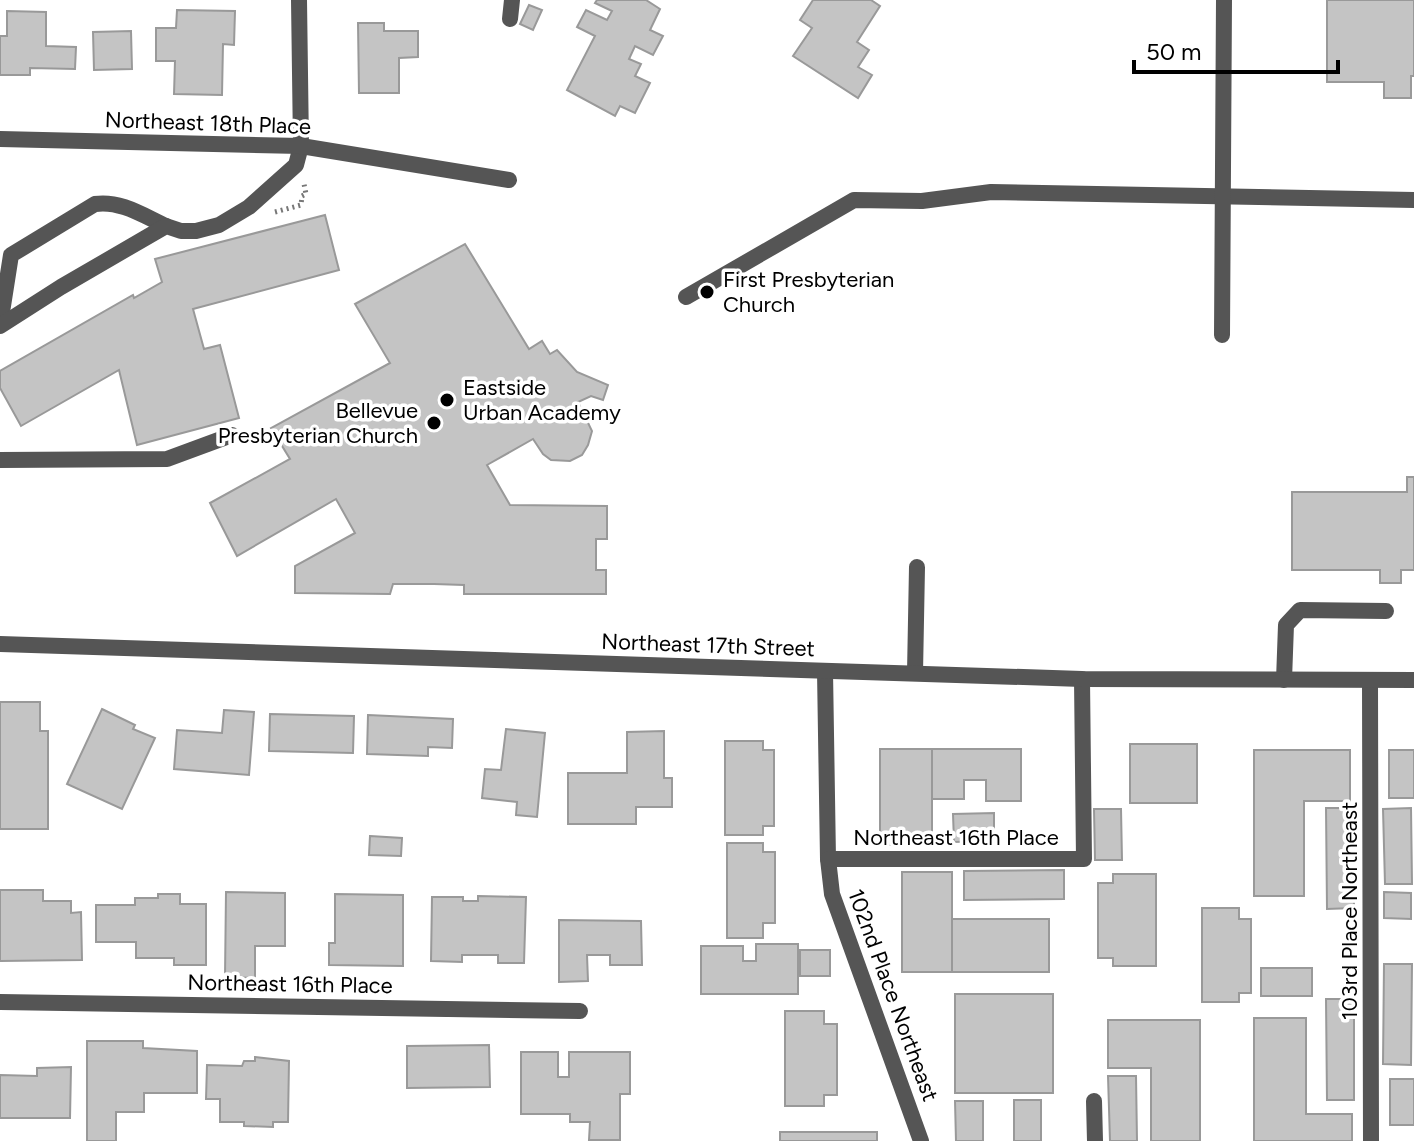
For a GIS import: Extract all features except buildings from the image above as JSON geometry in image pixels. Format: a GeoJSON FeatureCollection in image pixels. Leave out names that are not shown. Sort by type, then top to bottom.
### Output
{"type":"FeatureCollection","features":[{"type":"Feature","properties":{"kind":"street"},"geometry":{"type":"LineString","coordinates":[[0,326],[11,255],[95,204],[107,202],[122,206],[166,226],[181,231],[196,231],[219,225],[249,207],[296,165],[301,146],[299,0]]}},
{"type":"Feature","properties":{"kind":"street"},"geometry":{"type":"LineString","coordinates":[[510,19],[512,0]]}},
{"type":"Feature","properties":{"kind":"street"},"geometry":{"type":"LineString","coordinates":[[1222,335],[1224,0]]}},
{"type":"Feature","properties":{"kind":"street","name":"Northeast 18th Place"},"geometry":{"type":"LineString","coordinates":[[0,139],[301,146],[509,180]]}},
{"type":"Feature","properties":{"kind":"street"},"geometry":{"type":"LineString","coordinates":[[686,297],[854,200],[922,201],[991,192],[1414,200]]}},
{"type":"Feature","properties":{"kind":"street"},"geometry":{"type":"LineString","coordinates":[[0,326],[166,226]]}},
{"type":"Feature","properties":{"kind":"street"},"geometry":{"type":"LineString","coordinates":[[0,460],[167,459],[232,435]]}},
{"type":"Feature","properties":{"kind":"street"},"geometry":{"type":"LineString","coordinates":[[915,673],[917,567]]}},
{"type":"Feature","properties":{"kind":"street"},"geometry":{"type":"LineString","coordinates":[[1284,680],[1286,625],[1300,610],[1386,611]]}},
{"type":"Feature","properties":{"kind":"street","name":"Northeast 17th Street"},"geometry":{"type":"LineString","coordinates":[[0,644],[1082,679],[1414,680]]}},
{"type":"Feature","properties":{"kind":"street","name":"102nd Place Northeast"},"geometry":{"type":"LineString","coordinates":[[825,671],[828,859],[832,894],[921,1141]]}},
{"type":"Feature","properties":{"kind":"street","name":"Northeast 16th Place"},"geometry":{"type":"LineString","coordinates":[[828,859],[1084,859],[1082,679]]}},
{"type":"Feature","properties":{"kind":"street","name":"103rd Place Northeast"},"geometry":{"type":"LineString","coordinates":[[1370,681],[1371,1141]]}},
{"type":"Feature","properties":{"kind":"street","name":"Northeast 16th Place"},"geometry":{"type":"LineString","coordinates":[[0,1002],[580,1011]]}},
{"type":"Feature","properties":{"kind":"street"},"geometry":{"type":"LineString","coordinates":[[1094,1101],[1095,1141]]}},
{"type":"Feature","properties":{"kind":"place","name":"First Presbyterian Church"},"geometry":{"type":"Point","coordinates":[707,292]}},
{"type":"Feature","properties":{"kind":"place","name":"Eastside Urban Academy"},"geometry":{"type":"Point","coordinates":[447,400]}},
{"type":"Feature","properties":{"kind":"place","name":"Bellevue Presbyterian Church"},"geometry":{"type":"Point","coordinates":[434,423]}}]}
